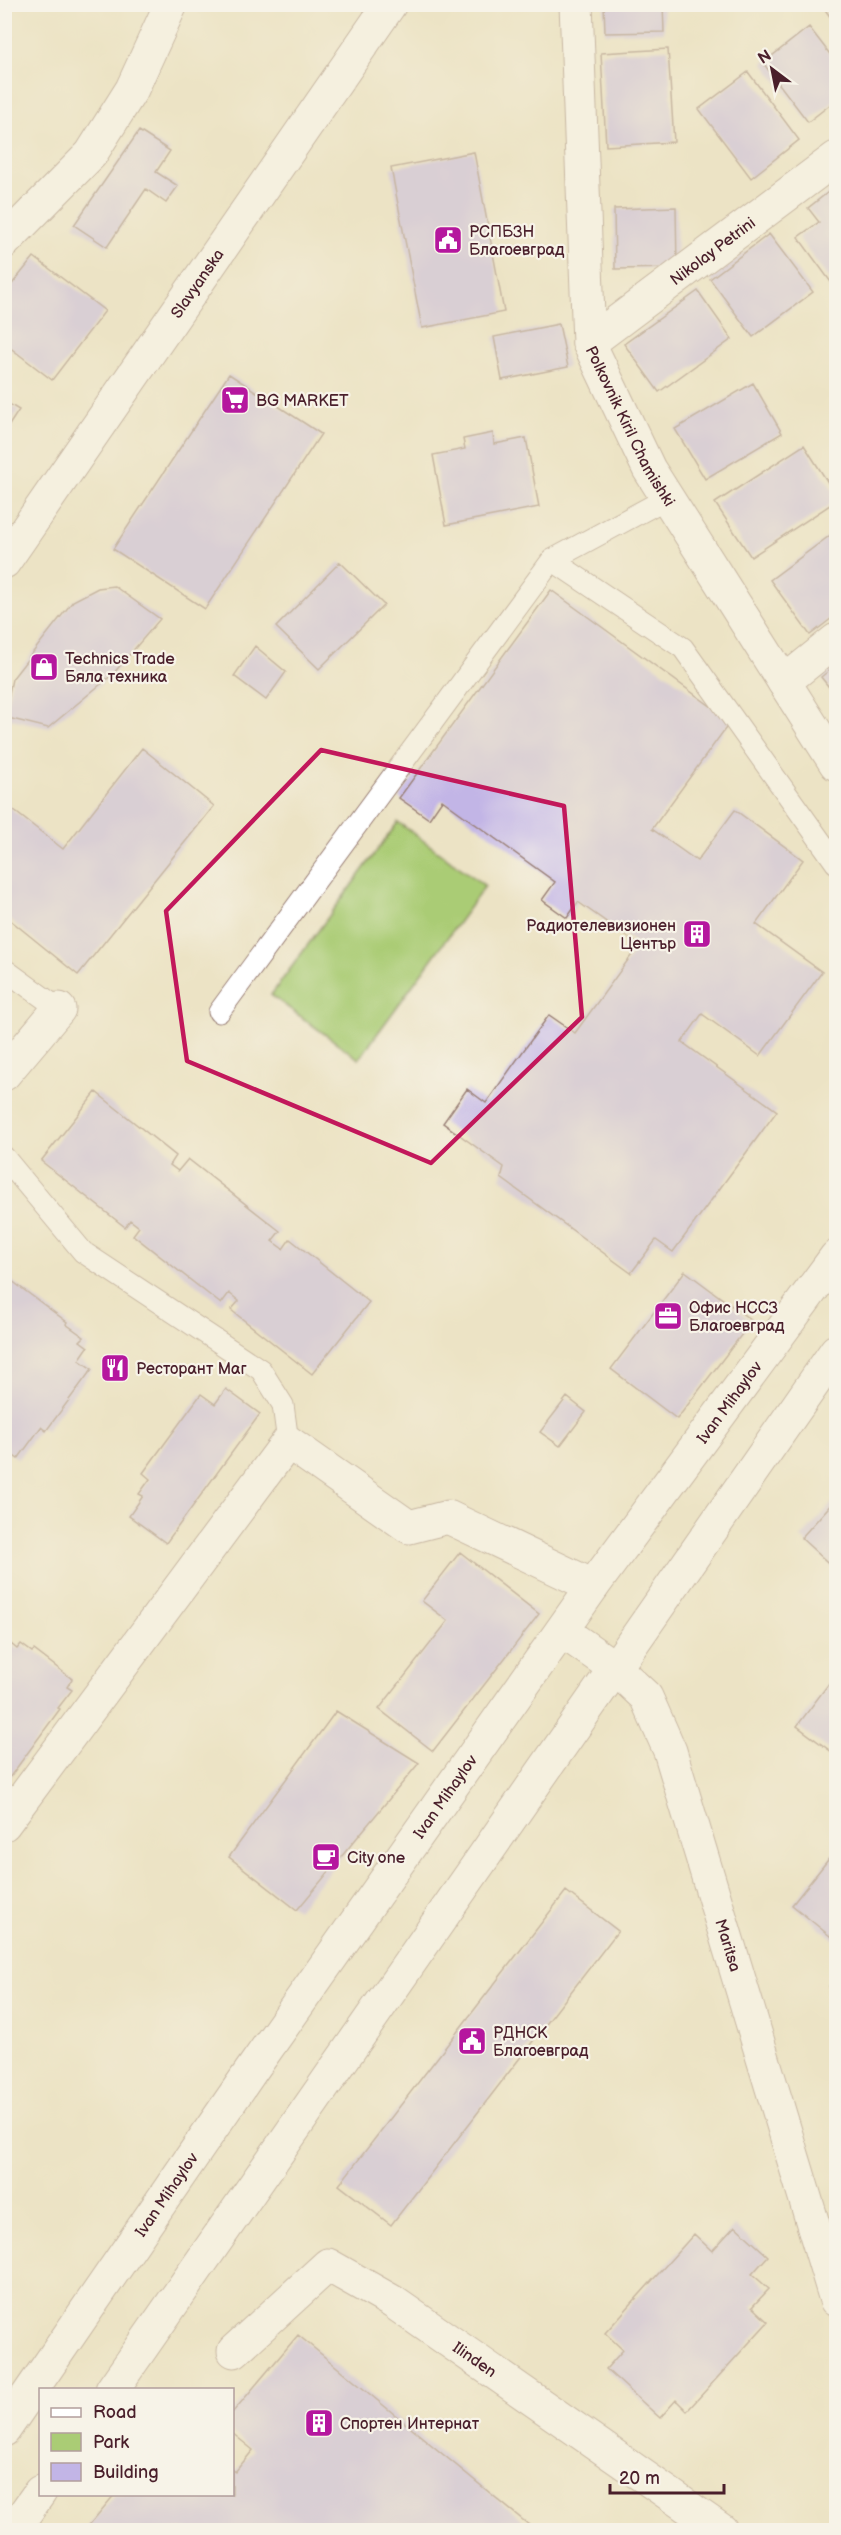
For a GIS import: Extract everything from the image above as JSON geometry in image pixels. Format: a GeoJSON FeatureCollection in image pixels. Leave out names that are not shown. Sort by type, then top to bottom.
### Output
{"type":"FeatureCollection","features":[{"type":"Feature","properties":{"kind":"street"},"geometry":{"type":"LineString","coordinates":[[4,242],[90,154],[132,89],[171,4]]}},
{"type":"Feature","properties":{"kind":"street","name":"Slavyanska"},"geometry":{"type":"LineString","coordinates":[[6,558],[390,4]]}},
{"type":"Feature","properties":{"kind":"street","name":"Polkovnik Kiril Chamishki"},"geometry":{"type":"LineString","coordinates":[[576,4],[589,343],[649,470],[837,764]]}},
{"type":"Feature","properties":{"kind":"street","name":"Nikolay Petrini"},"geometry":{"type":"LineString","coordinates":[[589,343],[837,158]]}},
{"type":"Feature","properties":{"kind":"street"},"geometry":{"type":"LineString","coordinates":[[784,682],[837,640]]}},
{"type":"Feature","properties":{"kind":"street"},"geometry":{"type":"LineString","coordinates":[[4,1074],[59,1010]]}},
{"type":"Feature","properties":{"kind":"street","name":"Ivan Mihaylov"},"geometry":{"type":"LineString","coordinates":[[4,2430],[251,2071],[593,1586],[837,1257]]}},
{"type":"Feature","properties":{"kind":"street"},"geometry":{"type":"LineString","coordinates":[[113,2388],[837,1351]]}},
{"type":"Feature","properties":{"kind":"street"},"geometry":{"type":"LineString","coordinates":[[4,1824],[288,1442],[409,1527],[448,1517],[593,1586]]}},
{"type":"Feature","properties":{"kind":"street","name":"Maritsa"},"geometry":{"type":"LineString","coordinates":[[562,1631],[615,1668],[646,1697],[670,1751],[837,2300]]}},
{"type":"Feature","properties":{"kind":"street","name":"Ilinden"},"geometry":{"type":"LineString","coordinates":[[234,2351],[328,2265],[393,2302],[721,2530]]}},
{"type":"Feature","properties":{"kind":"street"},"geometry":{"type":"LineString","coordinates":[[13,2530],[39,2493]]}},
{"type":"Feature","properties":{"kind":"lane"},"geometry":{"type":"LineString","coordinates":[[219,1012],[552,560],[667,498]]}},
{"type":"Feature","properties":{"kind":"lane"},"geometry":{"type":"LineString","coordinates":[[552,560],[683,648],[837,863]]}},
{"type":"Feature","properties":{"kind":"lane"},"geometry":{"type":"LineString","coordinates":[[4,969],[59,1010]]}},
{"type":"Feature","properties":{"kind":"lane"},"geometry":{"type":"LineString","coordinates":[[4,1157],[83,1251],[261,1370],[283,1405],[288,1442]]}},
{"type":"Feature","properties":{"kind":"highlighted area"},"geometry":{"type":"Polygon","coordinates":[[[321,750],[564,806],[582,1017],[431,1163],[187,1061],[166,911],[321,750]]]}},
{"type":"Feature","properties":{"kind":"green space"},"geometry":{"type":"Polygon","coordinates":[[[398,822],[485,886],[359,1059],[271,995],[398,822]]]}},
{"type":"Feature","properties":{"kind":"building"},"geometry":{"type":"Polygon","coordinates":[[[604,4],[663,4],[664,32],[605,33],[604,4]]]}},
{"type":"Feature","properties":{"kind":"building"},"geometry":{"type":"Polygon","coordinates":[[[821,4],[836,4],[836,25],[821,4]]]}},
{"type":"Feature","properties":{"kind":"building"},"geometry":{"type":"Polygon","coordinates":[[[809,27],[836,62],[836,100],[808,122],[763,63],[809,27]]]}},
{"type":"Feature","properties":{"kind":"building"},"geometry":{"type":"Polygon","coordinates":[[[668,49],[674,142],[606,146],[601,53],[668,49]]]}},
{"type":"Feature","properties":{"kind":"building"},"geometry":{"type":"Polygon","coordinates":[[[748,72],[799,140],[751,178],[699,109],[748,72]]]}},
{"type":"Feature","properties":{"kind":"building"},"geometry":{"type":"Polygon","coordinates":[[[139,131],[170,151],[156,172],[178,186],[166,203],[146,189],[107,247],[74,225],[139,131]]]}},
{"type":"Feature","properties":{"kind":"building","name":"РСПБЗН Благоевград"},"geometry":{"type":"Polygon","coordinates":[[[474,152],[504,312],[422,328],[391,168],[474,152]]]}},
{"type":"Feature","properties":{"kind":"building"},"geometry":{"type":"Polygon","coordinates":[[[836,186],[836,289],[798,237],[819,222],[808,208],[836,186]]]}},
{"type":"Feature","properties":{"kind":"building"},"geometry":{"type":"Polygon","coordinates":[[[676,207],[677,268],[615,269],[614,209],[676,207]]]}},
{"type":"Feature","properties":{"kind":"building"},"geometry":{"type":"Polygon","coordinates":[[[769,234],[813,292],[753,337],[710,279],[769,234]]]}},
{"type":"Feature","properties":{"kind":"building"},"geometry":{"type":"Polygon","coordinates":[[[34,257],[105,311],[52,380],[4,343],[4,294],[34,257]]]}},
{"type":"Feature","properties":{"kind":"building"},"geometry":{"type":"Polygon","coordinates":[[[698,291],[732,339],[659,392],[624,344],[698,291]]]}},
{"type":"Feature","properties":{"kind":"building"},"geometry":{"type":"Polygon","coordinates":[[[559,324],[568,367],[502,380],[494,337],[559,324]]]}},
{"type":"Feature","properties":{"kind":"building"},"geometry":{"type":"Polygon","coordinates":[[[229,374],[321,434],[205,609],[113,549],[229,374]]]}},
{"type":"Feature","properties":{"kind":"building"},"geometry":{"type":"Polygon","coordinates":[[[753,383],[782,433],[705,479],[675,429],[753,383]]]}},
{"type":"Feature","properties":{"kind":"building"},"geometry":{"type":"Polygon","coordinates":[[[4,401],[19,410],[4,433],[4,401]]]}},
{"type":"Feature","properties":{"kind":"building"},"geometry":{"type":"Polygon","coordinates":[[[493,433],[494,444],[526,438],[539,507],[446,525],[433,455],[465,449],[463,439],[493,433]]]}},
{"type":"Feature","properties":{"kind":"building"},"geometry":{"type":"Polygon","coordinates":[[[804,445],[836,495],[836,501],[751,557],[715,503],[804,445]]]}},
{"type":"Feature","properties":{"kind":"building"},"geometry":{"type":"Polygon","coordinates":[[[836,531],[836,615],[810,635],[770,580],[836,531]]]}},
{"type":"Feature","properties":{"kind":"building"},"geometry":{"type":"Polygon","coordinates":[[[340,562],[384,605],[319,669],[276,627],[340,562]]]}},
{"type":"Feature","properties":{"kind":"building"},"geometry":{"type":"Polygon","coordinates":[[[114,586],[160,619],[113,674],[48,728],[4,717],[12,679],[73,601],[98,588],[114,586]]]}},
{"type":"Feature","properties":{"kind":"building","name":"Радиотелевизионен Център"},"geometry":{"type":"Polygon","coordinates":[[[551,590],[731,721],[652,829],[697,861],[735,810],[803,860],[756,924],[822,972],[760,1056],[702,1014],[682,1042],[777,1111],[673,1252],[656,1240],[631,1273],[501,1178],[504,1167],[443,1123],[467,1089],[486,1103],[549,1015],[575,1033],[639,945],[578,902],[567,918],[542,900],[555,882],[442,800],[429,819],[399,798],[551,590]]]}},
{"type":"Feature","properties":{"kind":"building"},"geometry":{"type":"Polygon","coordinates":[[[255,646],[286,672],[266,700],[234,676],[255,646]]]}},
{"type":"Feature","properties":{"kind":"building"},"geometry":{"type":"Polygon","coordinates":[[[836,665],[836,696],[821,677],[836,665]]]}},
{"type":"Feature","properties":{"kind":"building"},"geometry":{"type":"Polygon","coordinates":[[[142,748],[214,806],[78,975],[4,915],[4,803],[63,849],[142,748]]]}},
{"type":"Feature","properties":{"kind":"building"},"geometry":{"type":"Polygon","coordinates":[[[96,1092],[176,1156],[170,1165],[178,1171],[188,1159],[280,1231],[272,1241],[283,1249],[290,1239],[369,1302],[312,1374],[231,1310],[239,1301],[229,1293],[221,1304],[133,1235],[139,1227],[130,1220],[125,1227],[41,1161],[96,1092]]]}},
{"type":"Feature","properties":{"kind":"building"},"geometry":{"type":"Polygon","coordinates":[[[685,1271],[752,1321],[677,1419],[611,1369],[685,1271]]]}},
{"type":"Feature","properties":{"kind":"building"},"geometry":{"type":"Polygon","coordinates":[[[4,1275],[84,1337],[80,1341],[88,1347],[79,1360],[92,1369],[46,1431],[41,1427],[18,1459],[4,1449],[4,1275]]]}},
{"type":"Feature","properties":{"kind":"building"},"geometry":{"type":"Polygon","coordinates":[[[226,1389],[260,1414],[166,1543],[129,1516],[143,1496],[139,1494],[150,1479],[143,1473],[201,1394],[215,1404],[226,1389]]]}},
{"type":"Feature","properties":{"kind":"building"},"geometry":{"type":"Polygon","coordinates":[[[567,1397],[586,1412],[560,1446],[540,1432],[567,1397]]]}},
{"type":"Feature","properties":{"kind":"building"},"geometry":{"type":"Polygon","coordinates":[[[836,1499],[836,1570],[801,1538],[836,1499]]]}},
{"type":"Feature","properties":{"kind":"building"},"geometry":{"type":"Polygon","coordinates":[[[460,1552],[539,1614],[433,1751],[379,1709],[448,1621],[422,1601],[460,1552]]]}},
{"type":"Feature","properties":{"kind":"building"},"geometry":{"type":"Polygon","coordinates":[[[11,1644],[17,1649],[21,1644],[32,1652],[34,1650],[72,1679],[67,1687],[72,1690],[4,1785],[4,1653],[11,1644]]]}},
{"type":"Feature","properties":{"kind":"building"},"geometry":{"type":"Polygon","coordinates":[[[836,1674],[836,1755],[797,1726],[836,1674]]]}},
{"type":"Feature","properties":{"kind":"building"},"geometry":{"type":"Polygon","coordinates":[[[336,1711],[419,1763],[297,1910],[229,1857],[336,1711]]]}},
{"type":"Feature","properties":{"kind":"building"},"geometry":{"type":"Polygon","coordinates":[[[836,1850],[836,1941],[792,1905],[836,1850]]]}},
{"type":"Feature","properties":{"kind":"building"},"geometry":{"type":"Polygon","coordinates":[[[566,1891],[618,1931],[391,2225],[339,2185],[566,1891]]]}},
{"type":"Feature","properties":{"kind":"building"},"geometry":{"type":"Polygon","coordinates":[[[836,1984],[836,2008],[829,1986],[836,1984]]]}},
{"type":"Feature","properties":{"kind":"building"},"geometry":{"type":"Polygon","coordinates":[[[735,2226],[768,2256],[752,2274],[769,2289],[752,2307],[768,2322],[687,2411],[676,2400],[660,2418],[606,2369],[623,2350],[605,2333],[694,2234],[712,2251],[735,2226]]]}},
{"type":"Feature","properties":{"kind":"building","name":"Спортен Интернат"},"geometry":{"type":"Polygon","coordinates":[[[298,2335],[535,2530],[85,2530],[113,2496],[234,2496],[234,2471],[253,2450],[234,2435],[234,2411],[298,2335]]]}},
{"type":"Feature","properties":{"kind":"place","name":"РСПБЗН Благоевград"},"geometry":{"type":"Point","coordinates":[448,240]}},
{"type":"Feature","properties":{"kind":"place","name":"BG MARKET"},"geometry":{"type":"Point","coordinates":[235,400]}},
{"type":"Feature","properties":{"kind":"place","name":"Technics Trade Бяла техника"},"geometry":{"type":"Point","coordinates":[44,667]}},
{"type":"Feature","properties":{"kind":"place","name":"Радиотелевизионен Център"},"geometry":{"type":"Point","coordinates":[697,934]}},
{"type":"Feature","properties":{"kind":"place","name":"Офис НССЗ Благоевград"},"geometry":{"type":"Point","coordinates":[668,1316]}},
{"type":"Feature","properties":{"kind":"place","name":"Ресторант Маг"},"geometry":{"type":"Point","coordinates":[115,1368]}},
{"type":"Feature","properties":{"kind":"place","name":"City one"},"geometry":{"type":"Point","coordinates":[326,1857]}},
{"type":"Feature","properties":{"kind":"place","name":"РДНСК Благоевград"},"geometry":{"type":"Point","coordinates":[472,2041]}},
{"type":"Feature","properties":{"kind":"place","name":"Спортен Интернат"},"geometry":{"type":"Point","coordinates":[319,2423]}}]}
